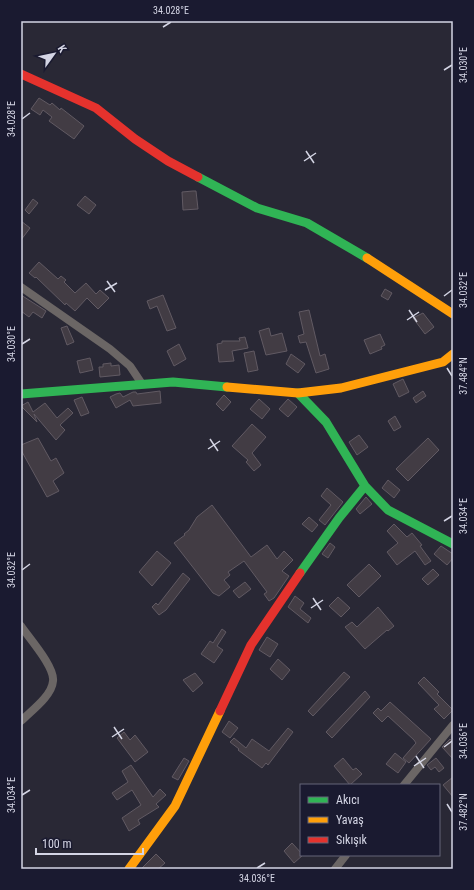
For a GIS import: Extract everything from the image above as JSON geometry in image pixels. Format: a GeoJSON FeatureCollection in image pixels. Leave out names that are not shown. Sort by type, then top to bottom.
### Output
{"type":"FeatureCollection","features":[{"type":"Feature","properties":{"kind":"street"},"geometry":{"type":"LineString","coordinates":[[21,74],[96,108],[132,137],[168,160],[257,208],[307,223],[388,270],[453,314]]}},
{"type":"Feature","properties":{"kind":"street"},"geometry":{"type":"LineString","coordinates":[[21,287],[110,349],[130,366],[142,384]]}},
{"type":"Feature","properties":{"kind":"street"},"geometry":{"type":"LineString","coordinates":[[21,394],[173,382],[298,393],[341,388],[443,362],[453,354]]}},
{"type":"Feature","properties":{"kind":"street"},"geometry":{"type":"LineString","coordinates":[[298,393],[326,422],[365,486],[388,510],[453,544]]}},
{"type":"Feature","properties":{"kind":"street"},"geometry":{"type":"LineString","coordinates":[[128,869],[175,806],[252,645],[276,607],[335,524],[365,486]]}},
{"type":"Feature","properties":{"kind":"street"},"geometry":{"type":"LineString","coordinates":[[21,626],[52,671],[54,682],[46,696],[21,721]]}},
{"type":"Feature","properties":{"kind":"street"},"geometry":{"type":"LineString","coordinates":[[405,784],[453,725]]}},
{"type":"Feature","properties":{"kind":"street"},"geometry":{"type":"LineString","coordinates":[[336,869],[345,856]]}},
{"type":"Feature","properties":{"kind":"building"},"geometry":{"type":"Polygon","coordinates":[[[39,98],[50,105],[52,103],[60,110],[61,108],[84,126],[74,139],[49,121],[52,117],[43,110],[40,115],[31,109],[39,98]]]}},
{"type":"Feature","properties":{"kind":"building"},"geometry":{"type":"Polygon","coordinates":[[[196,191],[198,209],[183,210],[182,192],[196,191]]]}},
{"type":"Feature","properties":{"kind":"building"},"geometry":{"type":"Polygon","coordinates":[[[85,196],[96,205],[89,214],[77,205],[85,196]]]}},
{"type":"Feature","properties":{"kind":"building"},"geometry":{"type":"Polygon","coordinates":[[[33,199],[38,203],[29,214],[25,210],[33,199]]]}},
{"type":"Feature","properties":{"kind":"building"},"geometry":{"type":"Polygon","coordinates":[[[21,221],[30,228],[21,240],[21,221]]]}},
{"type":"Feature","properties":{"kind":"building"},"geometry":{"type":"Polygon","coordinates":[[[39,262],[58,279],[61,276],[66,280],[64,282],[75,293],[86,283],[96,294],[100,290],[109,298],[98,309],[87,298],[75,311],[66,303],[65,305],[36,277],[35,278],[29,273],[39,262]]]}},
{"type":"Feature","properties":{"kind":"building"},"geometry":{"type":"Polygon","coordinates":[[[385,289],[392,293],[388,300],[381,296],[385,289]]]}},
{"type":"Feature","properties":{"kind":"building"},"geometry":{"type":"Polygon","coordinates":[[[21,295],[46,311],[42,318],[33,312],[29,317],[21,311],[21,295]]]}},
{"type":"Feature","properties":{"kind":"building"},"geometry":{"type":"Polygon","coordinates":[[[163,295],[176,328],[167,331],[157,306],[150,309],[147,301],[163,295]]]}},
{"type":"Feature","properties":{"kind":"building"},"geometry":{"type":"Polygon","coordinates":[[[309,310],[320,356],[325,354],[329,369],[316,373],[306,342],[300,343],[298,336],[304,334],[299,312],[309,310]]]}},
{"type":"Feature","properties":{"kind":"building"},"geometry":{"type":"Polygon","coordinates":[[[423,313],[434,327],[425,334],[413,318],[423,313]]]}},
{"type":"Feature","properties":{"kind":"building"},"geometry":{"type":"Polygon","coordinates":[[[67,326],[74,342],[67,345],[61,328],[67,326]]]}},
{"type":"Feature","properties":{"kind":"building"},"geometry":{"type":"Polygon","coordinates":[[[269,328],[271,336],[282,333],[287,351],[266,355],[259,331],[269,328]]]}},
{"type":"Feature","properties":{"kind":"building"},"geometry":{"type":"Polygon","coordinates":[[[380,334],[385,345],[381,347],[382,349],[370,354],[364,340],[380,334]]]}},
{"type":"Feature","properties":{"kind":"building"},"geometry":{"type":"Polygon","coordinates":[[[245,337],[248,348],[232,351],[234,361],[219,362],[217,344],[222,343],[222,341],[240,341],[239,338],[245,337]]]}},
{"type":"Feature","properties":{"kind":"building"},"geometry":{"type":"Polygon","coordinates":[[[179,344],[186,359],[174,366],[167,351],[179,344]]]}},
{"type":"Feature","properties":{"kind":"building"},"geometry":{"type":"Polygon","coordinates":[[[254,351],[258,370],[248,372],[244,353],[254,351]]]}},
{"type":"Feature","properties":{"kind":"building"},"geometry":{"type":"Polygon","coordinates":[[[291,354],[305,364],[298,373],[286,364],[291,354]]]}},
{"type":"Feature","properties":{"kind":"building"},"geometry":{"type":"Polygon","coordinates":[[[90,358],[93,370],[80,373],[77,361],[90,358]]]}},
{"type":"Feature","properties":{"kind":"building"},"geometry":{"type":"Polygon","coordinates":[[[111,363],[111,366],[119,365],[120,375],[100,377],[99,367],[103,367],[103,364],[111,363]]]}},
{"type":"Feature","properties":{"kind":"building"},"geometry":{"type":"Polygon","coordinates":[[[403,379],[409,392],[399,397],[393,384],[403,379]]]}},
{"type":"Feature","properties":{"kind":"building"},"geometry":{"type":"Polygon","coordinates":[[[160,391],[161,403],[133,406],[130,400],[116,408],[110,397],[120,393],[123,397],[133,392],[136,392],[137,394],[160,391]]]}},
{"type":"Feature","properties":{"kind":"building"},"geometry":{"type":"Polygon","coordinates":[[[423,391],[426,396],[416,403],[413,398],[423,391]]]}},
{"type":"Feature","properties":{"kind":"building"},"geometry":{"type":"Polygon","coordinates":[[[224,395],[231,402],[223,411],[216,404],[224,395]]]}},
{"type":"Feature","properties":{"kind":"building"},"geometry":{"type":"Polygon","coordinates":[[[82,397],[89,413],[81,416],[74,400],[82,397]]]}},
{"type":"Feature","properties":{"kind":"building"},"geometry":{"type":"Polygon","coordinates":[[[259,399],[270,409],[262,419],[250,409],[259,399]]]}},
{"type":"Feature","properties":{"kind":"building"},"geometry":{"type":"Polygon","coordinates":[[[288,399],[297,407],[288,417],[279,409],[288,399]]]}},
{"type":"Feature","properties":{"kind":"building"},"geometry":{"type":"Polygon","coordinates":[[[28,402],[33,412],[45,403],[57,418],[68,408],[73,413],[60,425],[65,430],[56,440],[34,414],[37,422],[21,406],[28,402]]]}},
{"type":"Feature","properties":{"kind":"building"},"geometry":{"type":"Polygon","coordinates":[[[395,416],[401,427],[394,431],[388,421],[395,416]]]}},
{"type":"Feature","properties":{"kind":"building"},"geometry":{"type":"Polygon","coordinates":[[[252,424],[266,437],[252,453],[261,465],[254,471],[246,462],[248,460],[232,446],[252,424]]]}},
{"type":"Feature","properties":{"kind":"building"},"geometry":{"type":"Polygon","coordinates":[[[359,435],[368,447],[357,455],[349,442],[359,435]]]}},
{"type":"Feature","properties":{"kind":"building"},"geometry":{"type":"Polygon","coordinates":[[[38,438],[51,461],[56,458],[64,473],[53,481],[59,491],[47,497],[21,450],[21,445],[38,438]]]}},
{"type":"Feature","properties":{"kind":"building"},"geometry":{"type":"Polygon","coordinates":[[[428,438],[439,450],[408,481],[396,469],[428,438]]]}},
{"type":"Feature","properties":{"kind":"building"},"geometry":{"type":"Polygon","coordinates":[[[388,480],[400,490],[394,498],[382,488],[388,480]]]}},
{"type":"Feature","properties":{"kind":"building"},"geometry":{"type":"Polygon","coordinates":[[[327,488],[343,502],[325,525],[319,520],[331,505],[321,496],[327,488]]]}},
{"type":"Feature","properties":{"kind":"building"},"geometry":{"type":"Polygon","coordinates":[[[366,497],[372,504],[360,514],[356,509],[366,497]]]}},
{"type":"Feature","properties":{"kind":"building"},"geometry":{"type":"Polygon","coordinates":[[[212,505],[251,557],[267,545],[277,559],[284,551],[293,560],[282,571],[289,576],[274,598],[269,601],[264,594],[267,592],[244,561],[228,572],[230,575],[224,580],[230,587],[219,596],[213,593],[174,543],[185,535],[184,534],[189,530],[197,517],[212,505]]]}},
{"type":"Feature","properties":{"kind":"building"},"geometry":{"type":"Polygon","coordinates":[[[309,517],[318,525],[312,532],[302,524],[309,517]]]}},
{"type":"Feature","properties":{"kind":"building"},"geometry":{"type":"Polygon","coordinates":[[[394,524],[407,537],[412,533],[422,545],[420,546],[431,561],[425,565],[415,551],[397,565],[387,552],[398,543],[387,531],[394,524]]]}},
{"type":"Feature","properties":{"kind":"building"},"geometry":{"type":"Polygon","coordinates":[[[330,543],[335,547],[328,558],[322,554],[330,543]]]}},
{"type":"Feature","properties":{"kind":"building"},"geometry":{"type":"Polygon","coordinates":[[[441,546],[453,554],[453,558],[447,565],[434,554],[441,546]]]}},
{"type":"Feature","properties":{"kind":"building"},"geometry":{"type":"Polygon","coordinates":[[[157,551],[171,563],[152,586],[139,572],[157,551]]]}},
{"type":"Feature","properties":{"kind":"building"},"geometry":{"type":"Polygon","coordinates":[[[369,564],[381,576],[359,597],[347,585],[369,564]]]}},
{"type":"Feature","properties":{"kind":"building"},"geometry":{"type":"Polygon","coordinates":[[[433,569],[439,575],[428,585],[422,579],[433,569]]]}},
{"type":"Feature","properties":{"kind":"building"},"geometry":{"type":"Polygon","coordinates":[[[183,573],[190,579],[166,610],[159,615],[152,607],[156,603],[158,605],[183,573]]]}},
{"type":"Feature","properties":{"kind":"building"},"geometry":{"type":"Polygon","coordinates":[[[245,582],[251,589],[239,598],[233,591],[245,582]]]}},
{"type":"Feature","properties":{"kind":"building"},"geometry":{"type":"Polygon","coordinates":[[[295,596],[304,603],[300,609],[311,618],[308,623],[288,607],[295,596]]]}},
{"type":"Feature","properties":{"kind":"building"},"geometry":{"type":"Polygon","coordinates":[[[338,597],[350,608],[341,617],[329,606],[338,597]]]}},
{"type":"Feature","properties":{"kind":"building"},"geometry":{"type":"Polygon","coordinates":[[[378,607],[394,626],[388,631],[387,630],[365,649],[345,627],[352,622],[357,627],[378,607]]]}},
{"type":"Feature","properties":{"kind":"building"},"geometry":{"type":"Polygon","coordinates":[[[222,629],[226,632],[217,646],[223,650],[214,663],[201,654],[210,641],[213,643],[222,629]]]}},
{"type":"Feature","properties":{"kind":"building"},"geometry":{"type":"Polygon","coordinates":[[[267,637],[278,644],[270,657],[259,650],[267,637]]]}},
{"type":"Feature","properties":{"kind":"building"},"geometry":{"type":"Polygon","coordinates":[[[278,659],[290,670],[282,680],[270,669],[278,659]]]}},
{"type":"Feature","properties":{"kind":"building"},"geometry":{"type":"Polygon","coordinates":[[[344,672],[350,677],[313,716],[308,711],[344,672]]]}},
{"type":"Feature","properties":{"kind":"building"},"geometry":{"type":"Polygon","coordinates":[[[195,673],[203,683],[193,692],[183,680],[195,673]]]}},
{"type":"Feature","properties":{"kind":"building"},"geometry":{"type":"Polygon","coordinates":[[[424,677],[439,692],[437,694],[453,710],[444,719],[434,709],[439,705],[418,683],[424,677]]]}},
{"type":"Feature","properties":{"kind":"building"},"geometry":{"type":"Polygon","coordinates":[[[365,691],[370,697],[332,738],[326,732],[365,691]]]}},
{"type":"Feature","properties":{"kind":"building"},"geometry":{"type":"Polygon","coordinates":[[[390,702],[431,739],[409,763],[403,758],[416,743],[414,740],[388,716],[382,722],[373,713],[378,708],[381,711],[390,702]]]}},
{"type":"Feature","properties":{"kind":"building"},"geometry":{"type":"Polygon","coordinates":[[[229,721],[238,728],[230,738],[222,732],[229,721]]]}},
{"type":"Feature","properties":{"kind":"building"},"geometry":{"type":"Polygon","coordinates":[[[288,728],[293,732],[268,765],[266,763],[262,768],[230,742],[234,738],[246,748],[252,739],[269,751],[288,728]]]}},
{"type":"Feature","properties":{"kind":"building"},"geometry":{"type":"Polygon","coordinates":[[[124,732],[130,740],[135,735],[148,752],[135,762],[117,738],[124,732]]]}},
{"type":"Feature","properties":{"kind":"building"},"geometry":{"type":"Polygon","coordinates":[[[450,739],[453,742],[453,759],[442,747],[450,739]]]}},
{"type":"Feature","properties":{"kind":"building"},"geometry":{"type":"Polygon","coordinates":[[[395,753],[406,762],[398,773],[386,764],[395,753]]]}},
{"type":"Feature","properties":{"kind":"building"},"geometry":{"type":"Polygon","coordinates":[[[184,758],[189,761],[178,780],[172,777],[184,758]]]}},
{"type":"Feature","properties":{"kind":"building"},"geometry":{"type":"Polygon","coordinates":[[[343,758],[353,770],[356,768],[362,774],[349,784],[334,766],[343,758]]]}},
{"type":"Feature","properties":{"kind":"building"},"geometry":{"type":"Polygon","coordinates":[[[436,758],[444,768],[439,772],[435,767],[431,770],[427,765],[436,758]]]}},
{"type":"Feature","properties":{"kind":"building"},"geometry":{"type":"Polygon","coordinates":[[[131,765],[153,797],[160,789],[166,795],[156,804],[159,807],[138,820],[140,824],[129,831],[122,818],[141,805],[132,790],[117,800],[112,793],[128,782],[122,771],[131,765]]]}},
{"type":"Feature","properties":{"kind":"building"},"geometry":{"type":"Polygon","coordinates":[[[453,777],[453,797],[443,785],[453,777]]]}},
{"type":"Feature","properties":{"kind":"building"},"geometry":{"type":"Polygon","coordinates":[[[292,843],[300,852],[300,856],[302,856],[294,863],[284,851],[292,843]]]}},
{"type":"Feature","properties":{"kind":"building"},"geometry":{"type":"Polygon","coordinates":[[[156,854],[165,863],[158,869],[141,869],[156,854]]]}},
{"type":"Feature","properties":{"kind":"traffic: fast"},"geometry":{"type":"LineString","coordinates":[[198,177],[257,208],[307,223],[367,258]]}},
{"type":"Feature","properties":{"kind":"traffic: fast"},"geometry":{"type":"LineString","coordinates":[[21,394],[173,382],[227,387]]}},
{"type":"Feature","properties":{"kind":"traffic: fast"},"geometry":{"type":"LineString","coordinates":[[298,393],[326,422],[365,486],[388,510],[453,544]]}},
{"type":"Feature","properties":{"kind":"traffic: fast"},"geometry":{"type":"LineString","coordinates":[[300,573],[339,518],[365,486]]}},
{"type":"Feature","properties":{"kind":"traffic: slow"},"geometry":{"type":"LineString","coordinates":[[367,258],[453,314]]}},
{"type":"Feature","properties":{"kind":"traffic: slow"},"geometry":{"type":"LineString","coordinates":[[227,387],[298,393],[341,388],[443,362],[453,354]]}},
{"type":"Feature","properties":{"kind":"traffic: slow"},"geometry":{"type":"LineString","coordinates":[[129,869],[175,806],[220,711]]}},
{"type":"Feature","properties":{"kind":"traffic: jam"},"geometry":{"type":"LineString","coordinates":[[21,74],[96,108],[135,139],[168,161],[198,177]]}},
{"type":"Feature","properties":{"kind":"traffic: jam"},"geometry":{"type":"LineString","coordinates":[[220,711],[251,645],[300,573]]}}]}
